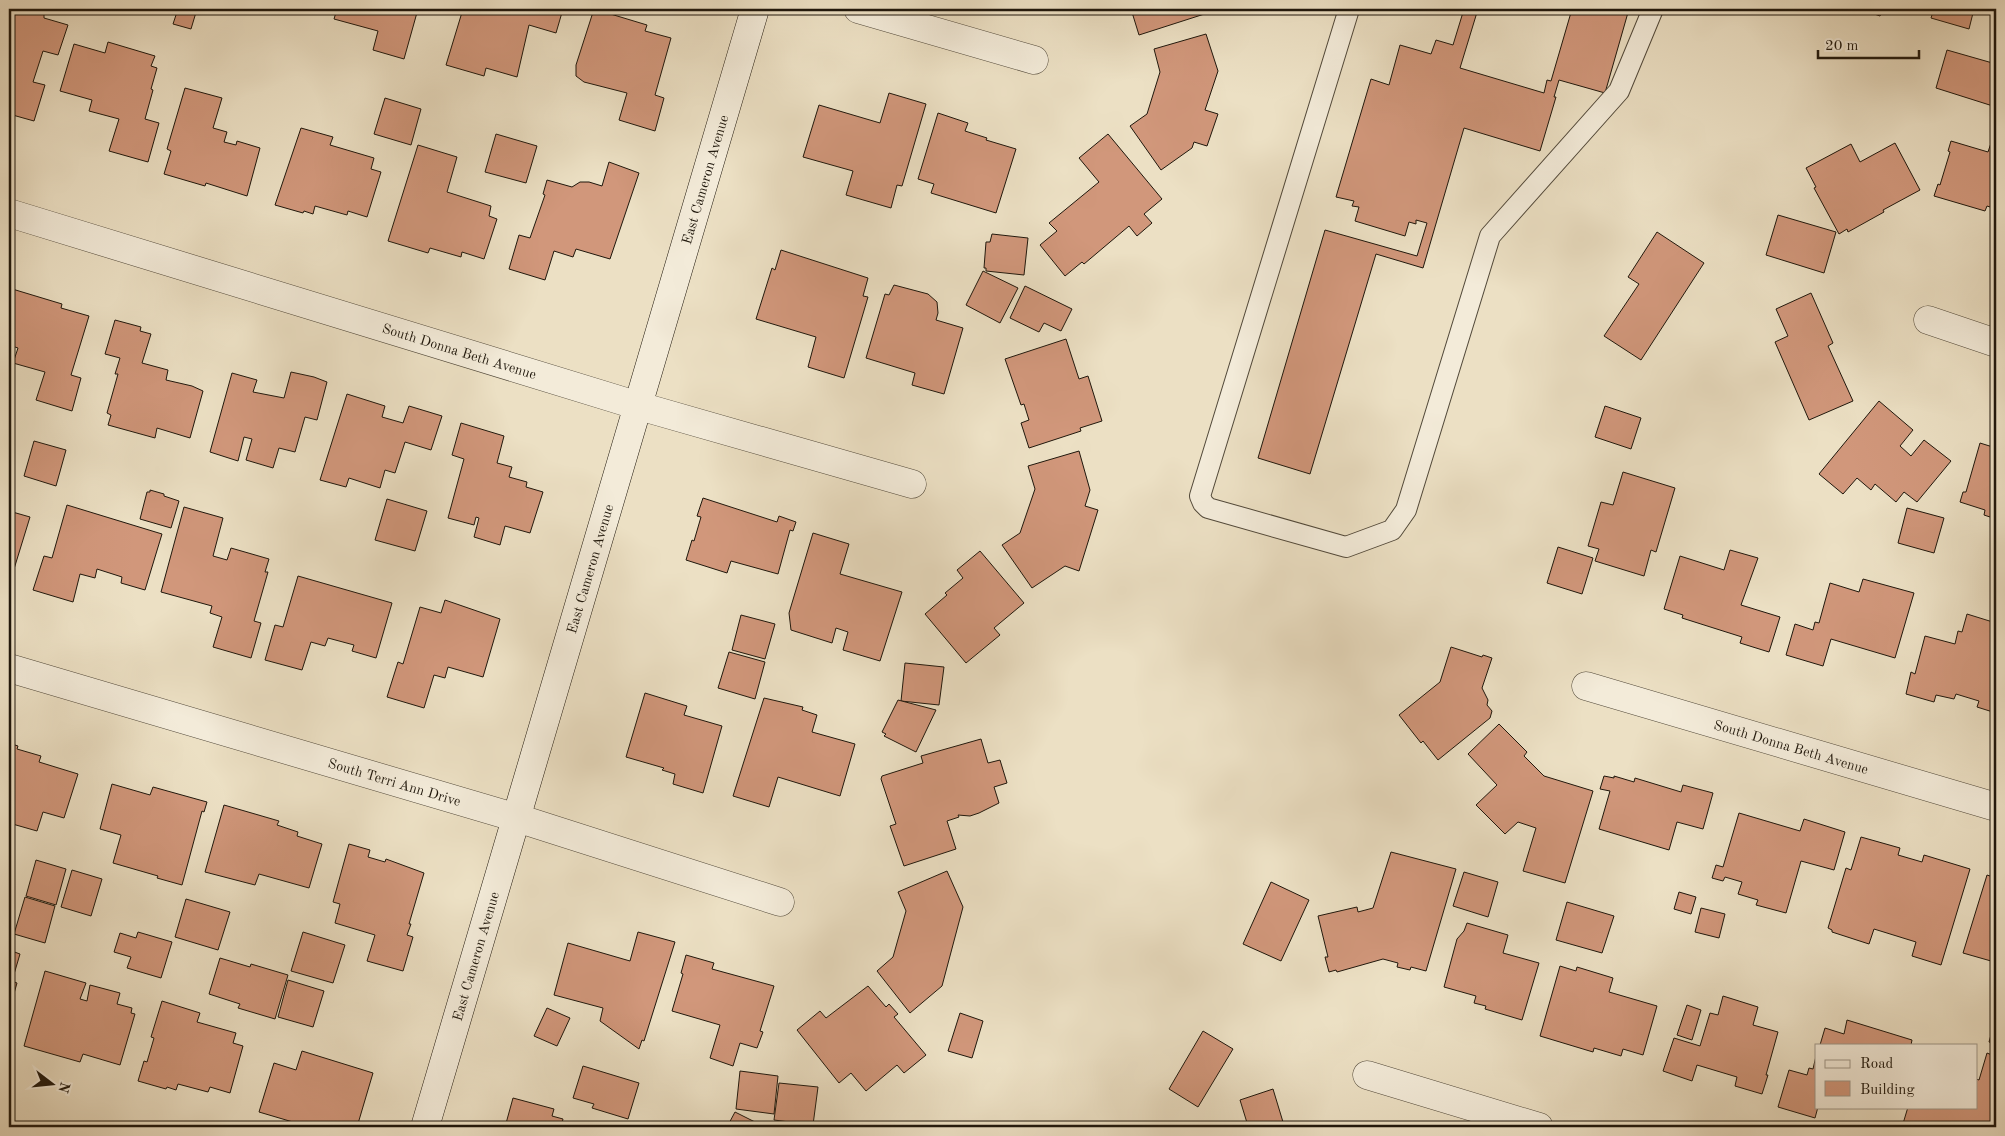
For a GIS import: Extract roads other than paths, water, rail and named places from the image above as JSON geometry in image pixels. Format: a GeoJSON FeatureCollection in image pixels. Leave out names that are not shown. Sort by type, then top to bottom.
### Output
{"type":"FeatureCollection","features":[{"type":"Feature","properties":{"kind":"street","name":"East Cameron Avenue"},"geometry":{"type":"LineString","coordinates":[[425,1127],[755,9]]}},
{"type":"Feature","properties":{"kind":"street"},"geometry":{"type":"LineString","coordinates":[[858,9],[1034,60]]}},
{"type":"Feature","properties":{"kind":"street","name":"South Donna Beth Avenue"},"geometry":{"type":"LineString","coordinates":[[9,213],[639,406],[912,484]]}},
{"type":"Feature","properties":{"kind":"street"},"geometry":{"type":"LineString","coordinates":[[1928,320],[1996,343]]}},
{"type":"Feature","properties":{"kind":"street","name":"South Terri Ann Drive"},"geometry":{"type":"LineString","coordinates":[[9,668],[517,818],[780,902]]}},
{"type":"Feature","properties":{"kind":"street","name":"South Donna Beth Avenue"},"geometry":{"type":"LineString","coordinates":[[1586,686],[1996,807]]}},
{"type":"Feature","properties":{"kind":"street"},"geometry":{"type":"LineString","coordinates":[[1367,1075],[1539,1127]]}},
{"type":"Feature","properties":{"kind":"lane"},"geometry":{"type":"LineString","coordinates":[[1350,9],[1200,496],[1208,508],[1346,547],[1392,530],[1406,510],[1490,236],[1619,91],[1653,9]]}}]}
